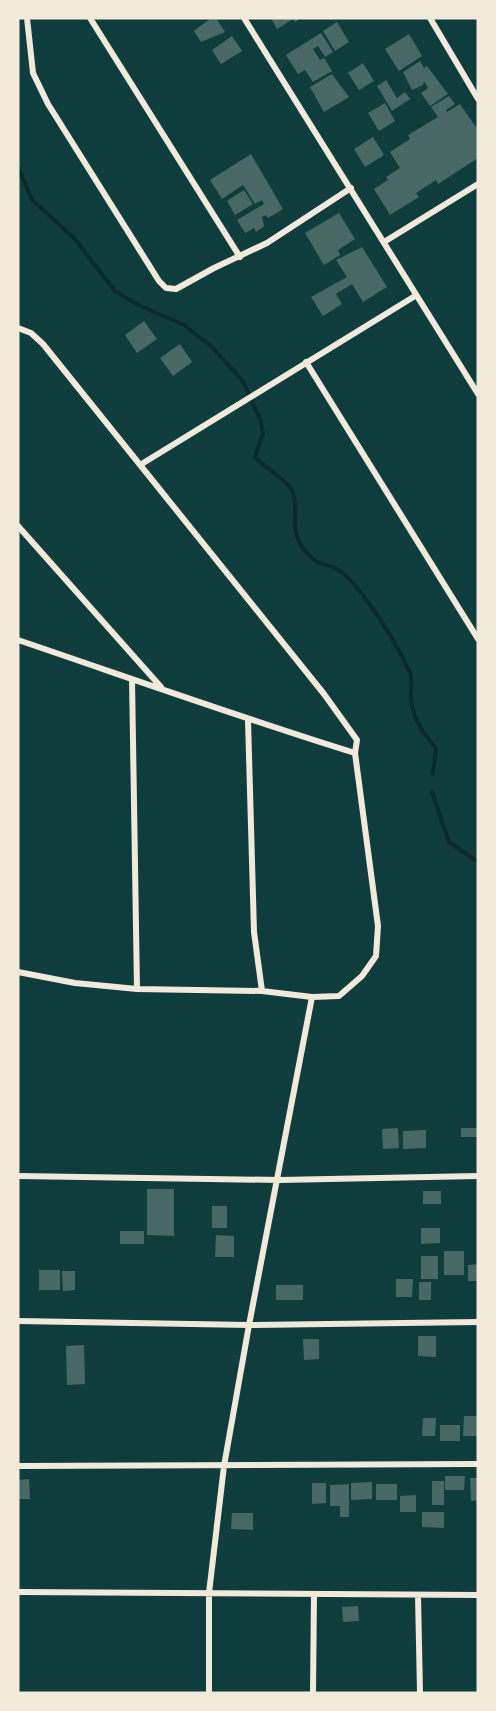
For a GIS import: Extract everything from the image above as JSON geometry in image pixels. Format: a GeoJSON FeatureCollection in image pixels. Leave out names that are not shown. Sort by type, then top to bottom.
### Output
{"type":"FeatureCollection","features":[{"type":"Feature","properties":{"kind":"street"},"geometry":{"type":"LineString","coordinates":[[27,18],[33,73],[48,104],[159,281],[166,288],[177,289],[267,243],[351,188]]}},
{"type":"Feature","properties":{"kind":"street"},"geometry":{"type":"LineString","coordinates":[[90,18],[240,256]]}},
{"type":"Feature","properties":{"kind":"street"},"geometry":{"type":"LineString","coordinates":[[244,18],[478,394]]}},
{"type":"Feature","properties":{"kind":"street"},"geometry":{"type":"LineString","coordinates":[[430,18],[478,99]]}},
{"type":"Feature","properties":{"kind":"street"},"geometry":{"type":"LineString","coordinates":[[384,242],[478,184]]}},
{"type":"Feature","properties":{"kind":"street"},"geometry":{"type":"LineString","coordinates":[[140,465],[416,296]]}},
{"type":"Feature","properties":{"kind":"street"},"geometry":{"type":"LineString","coordinates":[[18,328],[31,333],[43,344],[324,694],[357,740],[378,926],[376,956],[362,976],[339,996],[312,997],[262,991],[137,990],[75,983],[18,972]]}},
{"type":"Feature","properties":{"kind":"street"},"geometry":{"type":"LineString","coordinates":[[306,362],[478,639]]}},
{"type":"Feature","properties":{"kind":"street"},"geometry":{"type":"LineString","coordinates":[[18,526],[161,687]]}},
{"type":"Feature","properties":{"kind":"street"},"geometry":{"type":"LineString","coordinates":[[18,640],[161,687],[248,720],[357,750]]}},
{"type":"Feature","properties":{"kind":"street"},"geometry":{"type":"LineString","coordinates":[[132,679],[137,990]]}},
{"type":"Feature","properties":{"kind":"street"},"geometry":{"type":"LineString","coordinates":[[248,720],[254,932],[262,991]]}},
{"type":"Feature","properties":{"kind":"street"},"geometry":{"type":"LineString","coordinates":[[209,1693],[209,1593],[224,1466],[312,997]]}},
{"type":"Feature","properties":{"kind":"street"},"geometry":{"type":"LineString","coordinates":[[18,1176],[279,1180],[478,1176]]}},
{"type":"Feature","properties":{"kind":"street"},"geometry":{"type":"LineString","coordinates":[[18,1321],[249,1325],[478,1322]]}},
{"type":"Feature","properties":{"kind":"street"},"geometry":{"type":"LineString","coordinates":[[18,1466],[478,1464]]}},
{"type":"Feature","properties":{"kind":"street"},"geometry":{"type":"LineString","coordinates":[[18,1593],[478,1595]]}},
{"type":"Feature","properties":{"kind":"street"},"geometry":{"type":"LineString","coordinates":[[314,1594],[314,1693]]}},
{"type":"Feature","properties":{"kind":"street"},"geometry":{"type":"LineString","coordinates":[[418,1595],[420,1693]]}},
{"type":"Feature","properties":{"kind":"building"},"geometry":{"type":"Polygon","coordinates":[[[211,18],[216,18],[225,32],[201,42],[194,31],[211,18]]]}},
{"type":"Feature","properties":{"kind":"building"},"geometry":{"type":"Polygon","coordinates":[[[271,18],[301,18],[295,22],[293,19],[277,29],[271,18]]]}},
{"type":"Feature","properties":{"kind":"building"},"geometry":{"type":"Polygon","coordinates":[[[337,22],[349,42],[335,51],[323,31],[337,22]]]}},
{"type":"Feature","properties":{"kind":"building"},"geometry":{"type":"Polygon","coordinates":[[[321,33],[333,52],[325,57],[318,46],[313,49],[320,60],[324,58],[332,71],[313,82],[305,70],[298,74],[286,55],[321,33]]]}},
{"type":"Feature","properties":{"kind":"building"},"geometry":{"type":"Polygon","coordinates":[[[409,34],[422,56],[399,71],[385,49],[409,34]]]}},
{"type":"Feature","properties":{"kind":"building"},"geometry":{"type":"Polygon","coordinates":[[[232,36],[242,51],[221,64],[212,50],[232,36]]]}},
{"type":"Feature","properties":{"kind":"building"},"geometry":{"type":"Polygon","coordinates":[[[420,61],[424,68],[427,66],[448,94],[430,106],[421,93],[428,88],[424,81],[423,85],[412,90],[403,72],[420,61]]]}},
{"type":"Feature","properties":{"kind":"building"},"geometry":{"type":"Polygon","coordinates":[[[363,63],[374,81],[359,90],[348,73],[363,63]]]}},
{"type":"Feature","properties":{"kind":"building"},"geometry":{"type":"Polygon","coordinates":[[[332,74],[349,97],[324,112],[310,87],[332,74]]]}},
{"type":"Feature","properties":{"kind":"building"},"geometry":{"type":"Polygon","coordinates":[[[386,80],[397,98],[405,92],[410,99],[392,111],[377,86],[386,80]]]}},
{"type":"Feature","properties":{"kind":"building"},"geometry":{"type":"Polygon","coordinates":[[[449,96],[455,104],[446,110],[447,112],[460,104],[478,130],[478,158],[438,184],[436,180],[416,193],[419,197],[390,215],[374,189],[400,168],[390,152],[410,139],[408,135],[438,117],[431,107],[449,96]]]}},
{"type":"Feature","properties":{"kind":"building"},"geometry":{"type":"Polygon","coordinates":[[[385,103],[395,121],[379,131],[368,113],[385,103]]]}},
{"type":"Feature","properties":{"kind":"building"},"geometry":{"type":"Polygon","coordinates":[[[373,137],[384,155],[365,167],[354,149],[373,137]]]}},
{"type":"Feature","properties":{"kind":"building"},"geometry":{"type":"Polygon","coordinates":[[[251,154],[283,209],[268,218],[266,215],[262,217],[264,226],[256,232],[254,228],[245,233],[237,220],[264,204],[262,200],[255,204],[243,185],[222,199],[210,180],[251,154]]]}},
{"type":"Feature","properties":{"kind":"building"},"geometry":{"type":"Polygon","coordinates":[[[244,190],[253,204],[235,215],[227,201],[244,190]]]}},
{"type":"Feature","properties":{"kind":"building"},"geometry":{"type":"Polygon","coordinates":[[[339,213],[355,239],[338,250],[340,255],[324,265],[305,233],[339,213]]]}},
{"type":"Feature","properties":{"kind":"building"},"geometry":{"type":"Polygon","coordinates":[[[362,247],[387,287],[363,302],[352,284],[336,294],[342,304],[323,316],[311,297],[347,277],[336,260],[362,247]]]}},
{"type":"Feature","properties":{"kind":"building"},"geometry":{"type":"Polygon","coordinates":[[[144,321],[157,339],[137,353],[125,335],[144,321]]]}},
{"type":"Feature","properties":{"kind":"building"},"geometry":{"type":"Polygon","coordinates":[[[180,344],[192,362],[173,376],[160,358],[180,344]]]}},
{"type":"Feature","properties":{"kind":"building"},"geometry":{"type":"Polygon","coordinates":[[[398,1128],[399,1148],[383,1149],[382,1129],[398,1128]]]}},
{"type":"Feature","properties":{"kind":"building"},"geometry":{"type":"Polygon","coordinates":[[[461,1128],[478,1128],[478,1137],[461,1137],[461,1128]]]}},
{"type":"Feature","properties":{"kind":"building"},"geometry":{"type":"Polygon","coordinates":[[[426,1130],[426,1148],[403,1149],[403,1131],[426,1130]]]}},
{"type":"Feature","properties":{"kind":"building"},"geometry":{"type":"Polygon","coordinates":[[[147,1189],[174,1189],[174,1236],[147,1235],[147,1189]]]}},
{"type":"Feature","properties":{"kind":"building"},"geometry":{"type":"Polygon","coordinates":[[[423,1191],[441,1191],[441,1204],[423,1204],[423,1191]]]}},
{"type":"Feature","properties":{"kind":"building"},"geometry":{"type":"Polygon","coordinates":[[[212,1206],[227,1206],[227,1228],[212,1228],[212,1206]]]}},
{"type":"Feature","properties":{"kind":"building"},"geometry":{"type":"Polygon","coordinates":[[[421,1228],[440,1228],[440,1243],[421,1244],[421,1228]]]}},
{"type":"Feature","properties":{"kind":"building"},"geometry":{"type":"Polygon","coordinates":[[[120,1231],[144,1231],[144,1244],[120,1244],[120,1231]]]}},
{"type":"Feature","properties":{"kind":"building"},"geometry":{"type":"Polygon","coordinates":[[[216,1235],[234,1236],[234,1257],[215,1257],[216,1235]]]}},
{"type":"Feature","properties":{"kind":"building"},"geometry":{"type":"Polygon","coordinates":[[[444,1251],[464,1251],[464,1275],[444,1275],[444,1251]]]}},
{"type":"Feature","properties":{"kind":"building"},"geometry":{"type":"Polygon","coordinates":[[[421,1256],[438,1256],[438,1279],[421,1279],[421,1256]]]}},
{"type":"Feature","properties":{"kind":"building"},"geometry":{"type":"Polygon","coordinates":[[[478,1264],[478,1281],[468,1281],[468,1265],[478,1264]]]}},
{"type":"Feature","properties":{"kind":"building"},"geometry":{"type":"Polygon","coordinates":[[[39,1270],[60,1270],[60,1290],[39,1290],[39,1270]]]}},
{"type":"Feature","properties":{"kind":"building"},"geometry":{"type":"Polygon","coordinates":[[[62,1271],[75,1271],[75,1290],[63,1291],[62,1271]]]}},
{"type":"Feature","properties":{"kind":"building"},"geometry":{"type":"Polygon","coordinates":[[[396,1279],[413,1279],[412,1297],[396,1297],[396,1279]]]}},
{"type":"Feature","properties":{"kind":"building"},"geometry":{"type":"Polygon","coordinates":[[[419,1282],[431,1282],[431,1300],[419,1300],[419,1282]]]}},
{"type":"Feature","properties":{"kind":"building"},"geometry":{"type":"Polygon","coordinates":[[[276,1285],[303,1285],[303,1300],[276,1300],[276,1285]]]}},
{"type":"Feature","properties":{"kind":"building"},"geometry":{"type":"Polygon","coordinates":[[[418,1336],[436,1336],[436,1357],[418,1356],[418,1336]]]}},
{"type":"Feature","properties":{"kind":"building"},"geometry":{"type":"Polygon","coordinates":[[[303,1339],[319,1339],[319,1359],[304,1360],[303,1339]]]}},
{"type":"Feature","properties":{"kind":"building"},"geometry":{"type":"Polygon","coordinates":[[[84,1345],[85,1384],[67,1385],[66,1346],[84,1345]]]}},
{"type":"Feature","properties":{"kind":"building"},"geometry":{"type":"Polygon","coordinates":[[[464,1416],[478,1416],[478,1436],[463,1436],[464,1416]]]}},
{"type":"Feature","properties":{"kind":"building"},"geometry":{"type":"Polygon","coordinates":[[[423,1418],[436,1418],[435,1436],[422,1436],[423,1418]]]}},
{"type":"Feature","properties":{"kind":"building"},"geometry":{"type":"Polygon","coordinates":[[[440,1425],[460,1425],[460,1441],[440,1441],[440,1425]]]}},
{"type":"Feature","properties":{"kind":"building"},"geometry":{"type":"Polygon","coordinates":[[[445,1476],[465,1476],[464,1490],[445,1490],[445,1476]]]}},
{"type":"Feature","properties":{"kind":"building"},"geometry":{"type":"Polygon","coordinates":[[[470,1478],[478,1478],[478,1500],[471,1501],[470,1478]]]}},
{"type":"Feature","properties":{"kind":"building"},"geometry":{"type":"Polygon","coordinates":[[[29,1479],[30,1499],[18,1499],[18,1480],[29,1479]]]}},
{"type":"Feature","properties":{"kind":"building"},"geometry":{"type":"Polygon","coordinates":[[[432,1481],[444,1481],[444,1505],[432,1505],[432,1481]]]}},
{"type":"Feature","properties":{"kind":"building"},"geometry":{"type":"Polygon","coordinates":[[[372,1482],[372,1499],[351,1500],[351,1483],[372,1482]]]}},
{"type":"Feature","properties":{"kind":"building"},"geometry":{"type":"Polygon","coordinates":[[[312,1483],[326,1483],[326,1503],[312,1504],[312,1483]]]}},
{"type":"Feature","properties":{"kind":"building"},"geometry":{"type":"Polygon","coordinates":[[[349,1484],[349,1517],[340,1517],[340,1506],[330,1506],[330,1485],[349,1484]]]}},
{"type":"Feature","properties":{"kind":"building"},"geometry":{"type":"Polygon","coordinates":[[[376,1484],[397,1484],[397,1500],[376,1500],[376,1484]]]}},
{"type":"Feature","properties":{"kind":"building"},"geometry":{"type":"Polygon","coordinates":[[[416,1495],[416,1512],[400,1512],[400,1496],[416,1495]]]}},
{"type":"Feature","properties":{"kind":"building"},"geometry":{"type":"Polygon","coordinates":[[[422,1512],[444,1512],[444,1528],[422,1527],[422,1512]]]}},
{"type":"Feature","properties":{"kind":"building"},"geometry":{"type":"Polygon","coordinates":[[[232,1513],[253,1513],[253,1530],[231,1529],[232,1513]]]}},
{"type":"Feature","properties":{"kind":"building"},"geometry":{"type":"Polygon","coordinates":[[[358,1606],[359,1621],[343,1622],[342,1607],[358,1606]]]}},
{"type":"Feature","properties":{"kind":"waterway"},"geometry":{"type":"LineString","coordinates":[[18,167],[32,200],[74,238],[115,291],[138,305],[184,325],[212,347],[243,381],[260,419],[263,433],[255,457],[290,487],[295,501],[298,540],[314,559],[335,568],[349,579],[379,619],[405,662],[411,676],[411,696],[415,718],[436,748],[433,774]]}},
{"type":"Feature","properties":{"kind":"waterway"},"geometry":{"type":"LineString","coordinates":[[432,792],[449,842],[478,862]]}}]}
